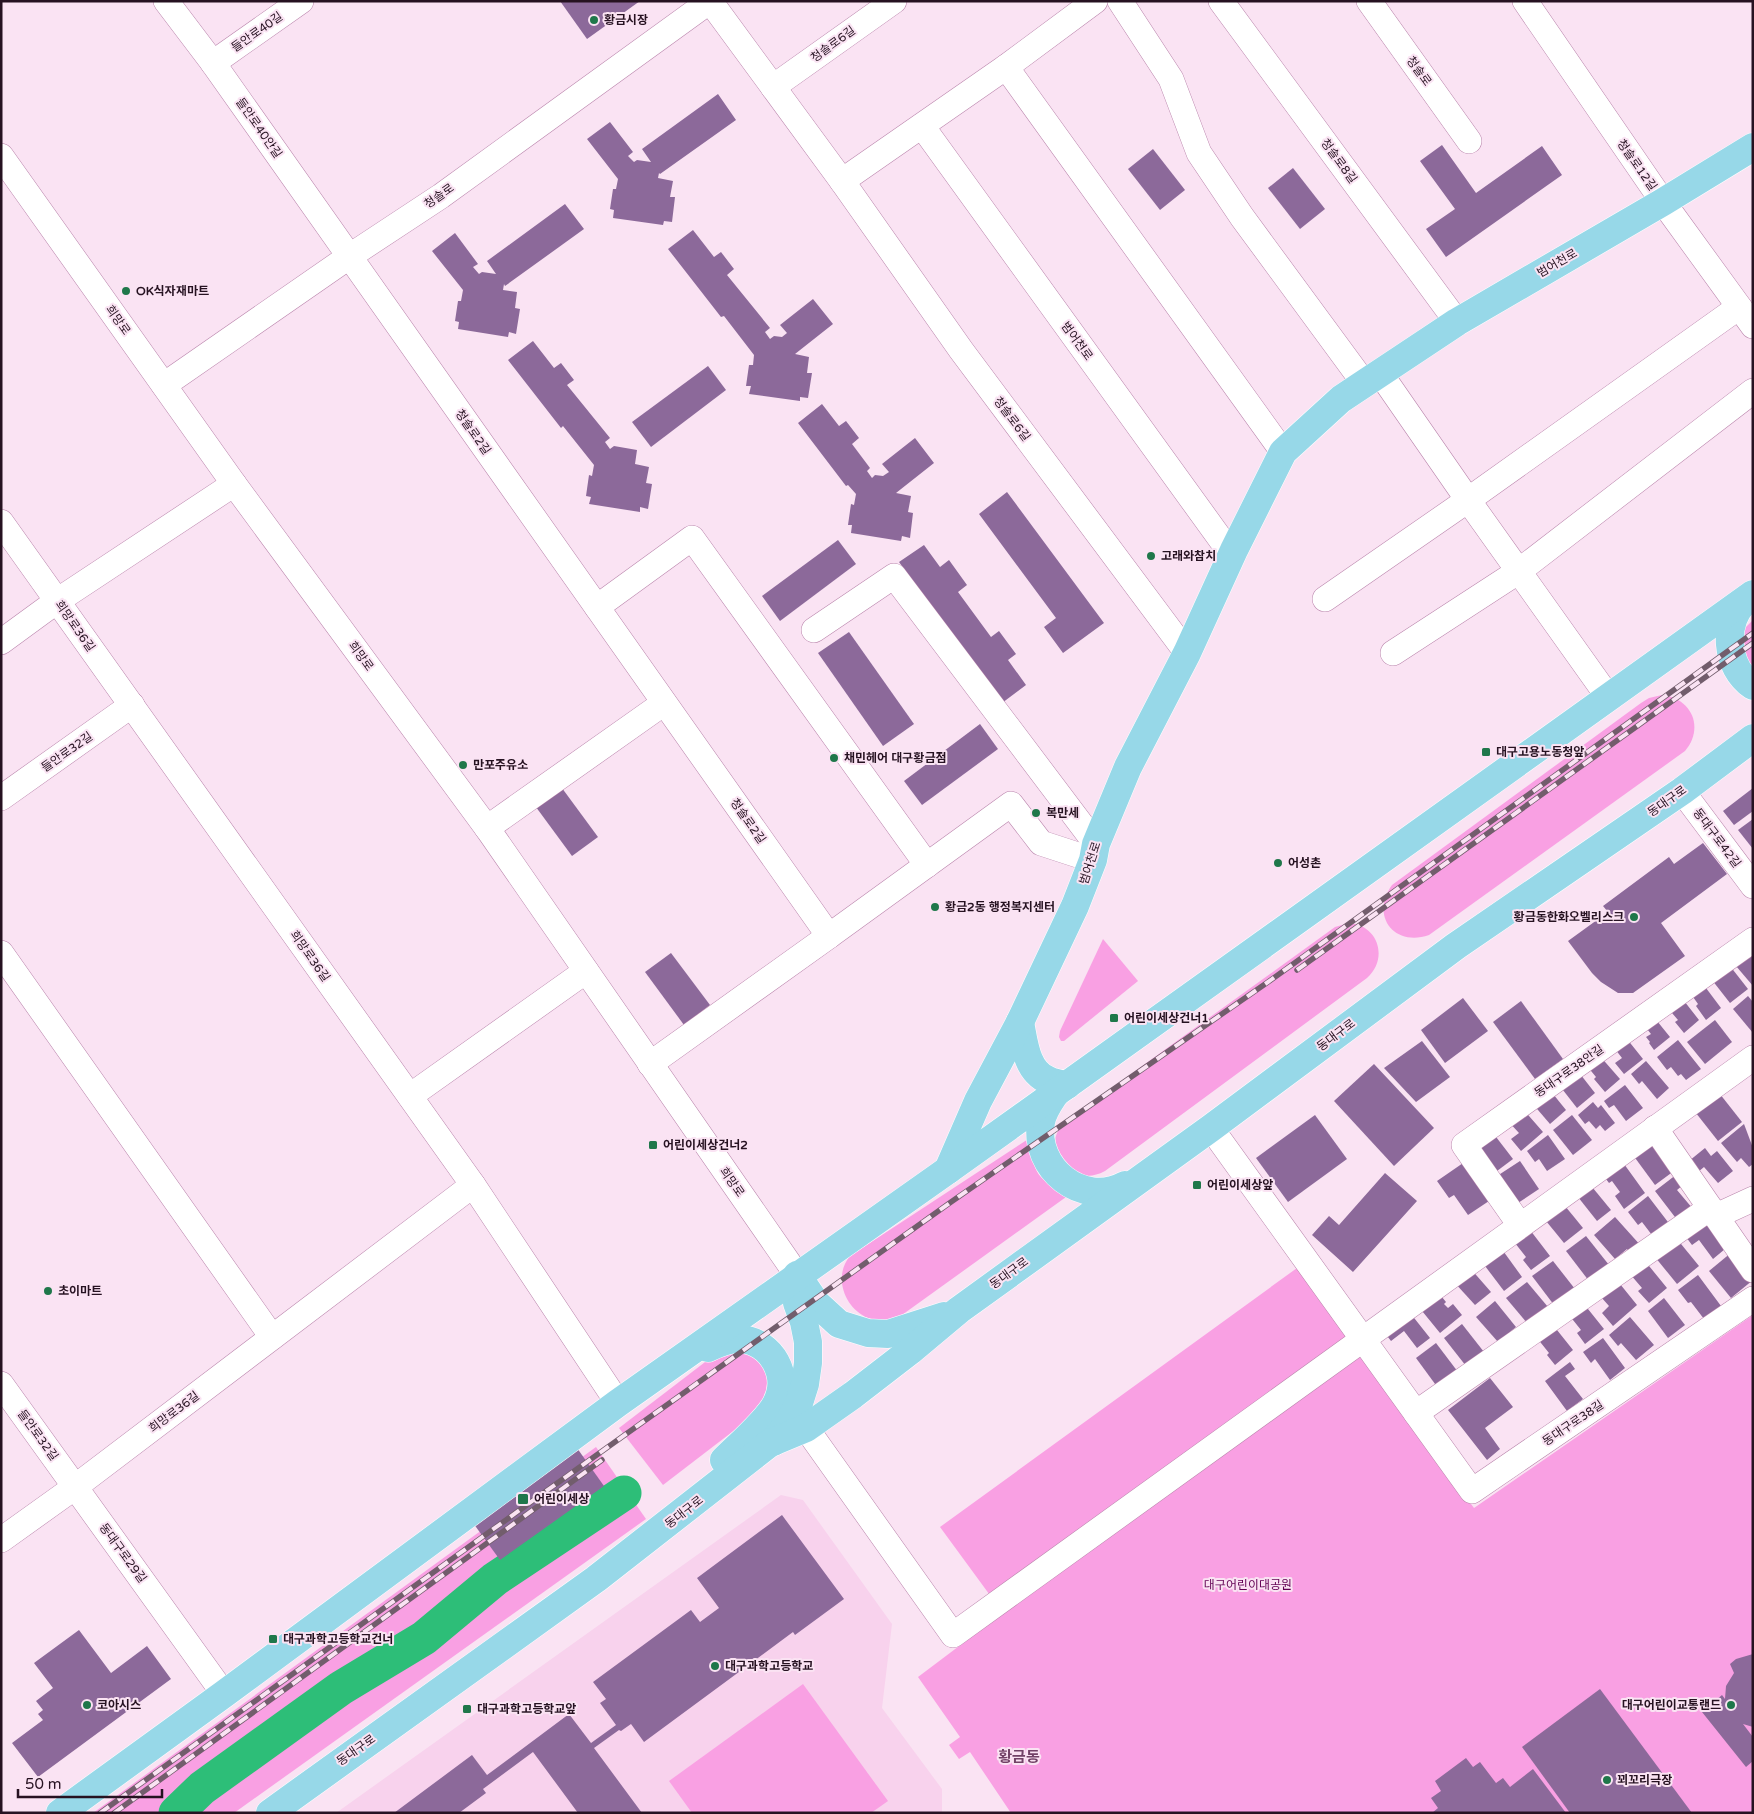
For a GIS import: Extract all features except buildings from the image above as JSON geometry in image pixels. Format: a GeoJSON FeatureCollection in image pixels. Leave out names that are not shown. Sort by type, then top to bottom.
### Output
{"type":"FeatureCollection","features":[{"type":"Feature","properties":{"kind":"main road","name":"범어천로"},"geometry":{"type":"LineString","coordinates":[[948,1170],[978,1101],[1020,1022],[1075,906],[1128,767],[1187,652],[1283,452],[1341,399],[1457,322],[1663,202],[1753,147]]}},
{"type":"Feature","properties":{"kind":"main road"},"geometry":{"type":"LineString","coordinates":[[60,1813],[618,1403],[948,1170],[1752,594]]}},
{"type":"Feature","properties":{"kind":"main road"},"geometry":{"type":"LineString","coordinates":[[1752,594],[1742,604],[1734,617],[1730,631],[1730,646],[1733,660],[1740,673],[1753,686]]}},
{"type":"Feature","properties":{"kind":"main road","name":"동대구로"},"geometry":{"type":"LineString","coordinates":[[284,1809],[596,1579],[773,1442],[806,1428],[853,1395],[959,1310],[1211,1128],[1456,946],[1682,790],[1753,738]]}},
{"type":"Feature","properties":{"kind":"main road"},"geometry":{"type":"LineString","coordinates":[[1020,1022],[1027,1056],[1033,1069],[1061,1089]]}},
{"type":"Feature","properties":{"kind":"main road"},"geometry":{"type":"LineString","coordinates":[[1061,1089],[1047,1106],[1041,1120],[1040,1136],[1043,1152],[1050,1166],[1060,1178],[1074,1186],[1089,1191],[1104,1192],[1119,1188],[1147,1173]]}},
{"type":"Feature","properties":{"kind":"main road"},"geometry":{"type":"LineString","coordinates":[[797,1275],[816,1302],[840,1324],[868,1333],[888,1334],[959,1310]]}},
{"type":"Feature","properties":{"kind":"main road"},"geometry":{"type":"LineString","coordinates":[[773,1442],[790,1422],[805,1384],[808,1342],[804,1322],[797,1303],[797,1275]]}},
{"type":"Feature","properties":{"kind":"main road"},"geometry":{"type":"LineString","coordinates":[[675,1363],[726,1340],[739,1338],[753,1341],[767,1350],[777,1363],[782,1380],[780,1395],[772,1411],[745,1440],[710,1472],[685,1510]]}},
{"type":"Feature","properties":{"kind":"street","name":"들안로40안길"},"geometry":{"type":"LineString","coordinates":[[166,1],[213,63],[350,256]]}},
{"type":"Feature","properties":{"kind":"street","name":"청솔로6길"},"geometry":{"type":"LineString","coordinates":[[710,1],[842,181],[961,350],[1187,652]]}},
{"type":"Feature","properties":{"kind":"street","name":"청솔로"},"geometry":{"type":"LineString","coordinates":[[164,385],[350,256],[441,196],[710,1]]}},
{"type":"Feature","properties":{"kind":"street","name":"청솔로6길"},"geometry":{"type":"LineString","coordinates":[[773,88],[894,1]]}},
{"type":"Feature","properties":{"kind":"street"},"geometry":{"type":"LineString","coordinates":[[842,181],[1006,67],[1095,1]]}},
{"type":"Feature","properties":{"kind":"street"},"geometry":{"type":"LineString","coordinates":[[1120,1],[1172,79],[1199,153],[1242,217],[1468,500],[1609,698]]}},
{"type":"Feature","properties":{"kind":"street","name":"청솔로8길"},"geometry":{"type":"LineString","coordinates":[[1221,1],[1457,322]]}},
{"type":"Feature","properties":{"kind":"street","name":"청솔로"},"geometry":{"type":"LineString","coordinates":[[1369,1],[1469,141]]}},
{"type":"Feature","properties":{"kind":"street","name":"청솔로12길"},"geometry":{"type":"LineString","coordinates":[[1525,1],[1663,202],[1746,317]]}},
{"type":"Feature","properties":{"kind":"street","name":"들안로40길"},"geometry":{"type":"LineString","coordinates":[[213,63],[297,2]]}},
{"type":"Feature","properties":{"kind":"street"},"geometry":{"type":"LineString","coordinates":[[1006,67],[1283,452]]}},
{"type":"Feature","properties":{"kind":"street","name":"범어천로"},"geometry":{"type":"LineString","coordinates":[[922,126],[1232,555]]}},
{"type":"Feature","properties":{"kind":"street","name":"희망로"},"geometry":{"type":"LineString","coordinates":[[1,156],[234,484],[487,828],[797,1275]]}},
{"type":"Feature","properties":{"kind":"street","name":"청솔로2길"},"geometry":{"type":"LineString","coordinates":[[350,256],[829,936]]}},
{"type":"Feature","properties":{"kind":"street"},"geometry":{"type":"LineString","coordinates":[[1325,599],[1468,500],[1746,317]]}},
{"type":"Feature","properties":{"kind":"street"},"geometry":{"type":"LineString","coordinates":[[1393,653],[1519,571],[1753,391]]}},
{"type":"Feature","properties":{"kind":"street"},"geometry":{"type":"LineString","coordinates":[[1,642],[58,601],[234,484]]}},
{"type":"Feature","properties":{"kind":"street","name":"희망로36길"},"geometry":{"type":"LineString","coordinates":[[1,522],[473,1185],[75,1486]]}},
{"type":"Feature","properties":{"kind":"street"},"geometry":{"type":"LineString","coordinates":[[597,607],[692,538],[927,865]]}},
{"type":"Feature","properties":{"kind":"street"},"geometry":{"type":"LineString","coordinates":[[814,630],[894,576],[1094,852]]}},
{"type":"Feature","properties":{"kind":"street"},"geometry":{"type":"LineString","coordinates":[[487,828],[664,703]]}},
{"type":"Feature","properties":{"kind":"street","name":"들안로32길"},"geometry":{"type":"LineString","coordinates":[[1,798],[132,705]]}},
{"type":"Feature","properties":{"kind":"street","name":"동대구로42길"},"geometry":{"type":"LineString","coordinates":[[1682,790],[1753,886]]}},
{"type":"Feature","properties":{"kind":"street"},"geometry":{"type":"LineString","coordinates":[[650,1064],[1011,804],[1042,843],[1094,852]]}},
{"type":"Feature","properties":{"kind":"street","name":"동대구로38안길"},"geometry":{"type":"LineString","coordinates":[[1520,1225],[1464,1145],[1753,940]]}},
{"type":"Feature","properties":{"kind":"street"},"geometry":{"type":"LineString","coordinates":[[1,953],[272,1337]]}},
{"type":"Feature","properties":{"kind":"street"},"geometry":{"type":"LineString","coordinates":[[410,1096],[586,972]]}},
{"type":"Feature","properties":{"kind":"street"},"geometry":{"type":"LineString","coordinates":[[806,1428],[953,1636],[1753,1058]]}},
{"type":"Feature","properties":{"kind":"street","name":"동대구로38길"},"geometry":{"type":"LineString","coordinates":[[1211,1128],[1473,1491],[1753,1299]]}},
{"type":"Feature","properties":{"kind":"street"},"geometry":{"type":"LineString","coordinates":[[1655,1128],[1753,1270]]}},
{"type":"Feature","properties":{"kind":"street"},"geometry":{"type":"LineString","coordinates":[[473,1185],[618,1403]]}},
{"type":"Feature","properties":{"kind":"street"},"geometry":{"type":"LineString","coordinates":[[1416,1413],[1713,1212],[1753,1199]]}},
{"type":"Feature","properties":{"kind":"street","name":"들안로32길"},"geometry":{"type":"LineString","coordinates":[[1,1384],[75,1486]]}},
{"type":"Feature","properties":{"kind":"street"},"geometry":{"type":"LineString","coordinates":[[1,1540],[75,1486]]}},
{"type":"Feature","properties":{"kind":"street","name":"동대구로29길"},"geometry":{"type":"LineString","coordinates":[[75,1486],[224,1694]]}},
{"type":"Feature","properties":{"kind":"shaded area","name":"대구과학고등학교"},"geometry":{"type":"Polygon","coordinates":[[[781,1495],[803,1500],[892,1624],[882,1708],[942,1789],[942,1813],[336,1813],[781,1495]]]}},
{"type":"Feature","properties":{"kind":"green space"},"geometry":{"type":"Polygon","coordinates":[[[1753,620],[1753,675],[1740,637],[1743,630],[1753,620]]]}},
{"type":"Feature","properties":{"kind":"green space"},"geometry":{"type":"Polygon","coordinates":[[[1662,695],[1672,697],[1681,702],[1692,715],[1694,733],[1685,751],[1429,935],[1416,938],[1405,937],[1396,933],[1389,926],[1385,918],[1384,908],[1386,897],[1392,885],[1641,703],[1649,698],[1662,695]]]}},
{"type":"Feature","properties":{"kind":"green space"},"geometry":{"type":"Polygon","coordinates":[[[1349,923],[1359,925],[1367,930],[1377,944],[1379,952],[1378,961],[1374,970],[1367,978],[1105,1171],[1087,1176],[1069,1172],[1058,1152],[1055,1141],[1056,1135],[1066,1121],[1335,927],[1349,923]]]}},
{"type":"Feature","properties":{"kind":"green space"},"geometry":{"type":"Polygon","coordinates":[[[1103,939],[1138,981],[1064,1041],[1061,1041],[1059,1037],[1060,1031],[1103,939]]]}},
{"type":"Feature","properties":{"kind":"green space"},"geometry":{"type":"Polygon","coordinates":[[[1036,1134],[1034,1158],[1038,1173],[1050,1184],[1073,1192],[895,1320],[868,1318],[853,1307],[847,1299],[842,1282],[842,1273],[850,1256],[1036,1134]]]}},
{"type":"Feature","properties":{"kind":"green space","name":"대구어린이대공원"},"geometry":{"type":"Polygon","coordinates":[[[1297,1268],[1474,1508],[1753,1315],[1753,1813],[1011,1813],[970,1752],[959,1759],[949,1745],[960,1737],[918,1677],[1003,1613],[940,1527],[1297,1268]]]}},
{"type":"Feature","properties":{"kind":"green space"},"geometry":{"type":"Polygon","coordinates":[[[726,1346],[769,1359],[770,1403],[663,1485],[619,1428],[726,1346]]]}},
{"type":"Feature","properties":{"kind":"green space"},"geometry":{"type":"Polygon","coordinates":[[[596,1447],[646,1519],[234,1813],[93,1813],[596,1447]]]}},
{"type":"Feature","properties":{"kind":"green space"},"geometry":{"type":"Polygon","coordinates":[[[803,1684],[888,1801],[871,1813],[692,1813],[669,1781],[803,1684]]]}},
{"type":"Feature","properties":{"kind":"waterway"},"geometry":{"type":"LineString","coordinates":[[176,1813],[202,1788],[341,1688],[424,1638],[495,1579],[624,1493]]}},
{"type":"Feature","properties":{"kind":"railway"},"geometry":{"type":"LineString","coordinates":[[100,1813],[951,1202],[1268,982],[1753,633]]}},
{"type":"Feature","properties":{"kind":"railway"},"geometry":{"type":"LineString","coordinates":[[1297,970],[1753,643]]}},
{"type":"Feature","properties":{"kind":"railway"},"geometry":{"type":"LineString","coordinates":[[114,1813],[602,1460]]}},
{"type":"Feature","properties":{"kind":"place","name":"황금시장"},"geometry":{"type":"Point","coordinates":[594,20]}},
{"type":"Feature","properties":{"kind":"place","name":"OK식자재마트"},"geometry":{"type":"Point","coordinates":[126,291]}},
{"type":"Feature","properties":{"kind":"place","name":"고래와참치"},"geometry":{"type":"Point","coordinates":[1151,556]}},
{"type":"Feature","properties":{"kind":"place","name":"대구고용노동청앞"},"geometry":{"type":"Point","coordinates":[1486,752]}},
{"type":"Feature","properties":{"kind":"place","name":"채민헤어 대구황금점"},"geometry":{"type":"Point","coordinates":[834,758]}},
{"type":"Feature","properties":{"kind":"place","name":"만포주유소"},"geometry":{"type":"Point","coordinates":[463,765]}},
{"type":"Feature","properties":{"kind":"place","name":"복만세"},"geometry":{"type":"Point","coordinates":[1036,813]}},
{"type":"Feature","properties":{"kind":"place","name":"어성촌"},"geometry":{"type":"Point","coordinates":[1278,863]}},
{"type":"Feature","properties":{"kind":"place","name":"황금2동 행정복지센터"},"geometry":{"type":"Point","coordinates":[935,907]}},
{"type":"Feature","properties":{"kind":"place","name":"황금동한화오벨리스크"},"geometry":{"type":"Point","coordinates":[1634,917]}},
{"type":"Feature","properties":{"kind":"place","name":"어린이세상건너1"},"geometry":{"type":"Point","coordinates":[1114,1018]}},
{"type":"Feature","properties":{"kind":"place","name":"어린이세상건너2"},"geometry":{"type":"Point","coordinates":[653,1145]}},
{"type":"Feature","properties":{"kind":"place","name":"어린이세상앞"},"geometry":{"type":"Point","coordinates":[1197,1185]}},
{"type":"Feature","properties":{"kind":"place","name":"초이마트"},"geometry":{"type":"Point","coordinates":[48,1291]}},
{"type":"Feature","properties":{"kind":"place","name":"어린이세상"},"geometry":{"type":"Point","coordinates":[523,1499]}},
{"type":"Feature","properties":{"kind":"place","name":"대구과학고등학교건너"},"geometry":{"type":"Point","coordinates":[273,1639]}},
{"type":"Feature","properties":{"kind":"place","name":"대구과학고등학교"},"geometry":{"type":"Point","coordinates":[715,1666]}},
{"type":"Feature","properties":{"kind":"place","name":"코아시스"},"geometry":{"type":"Point","coordinates":[87,1705]}},
{"type":"Feature","properties":{"kind":"place","name":"대구어린이교통랜드"},"geometry":{"type":"Point","coordinates":[1731,1705]}},
{"type":"Feature","properties":{"kind":"place","name":"대구과학고등학교앞"},"geometry":{"type":"Point","coordinates":[467,1709]}},
{"type":"Feature","properties":{"kind":"place","name":"꾀꼬리극장"},"geometry":{"type":"Point","coordinates":[1607,1780]}},
{"type":"Feature","properties":{"kind":"district","name":"황금동"},"geometry":{"type":"Point","coordinates":[1019,1757]}}]}
